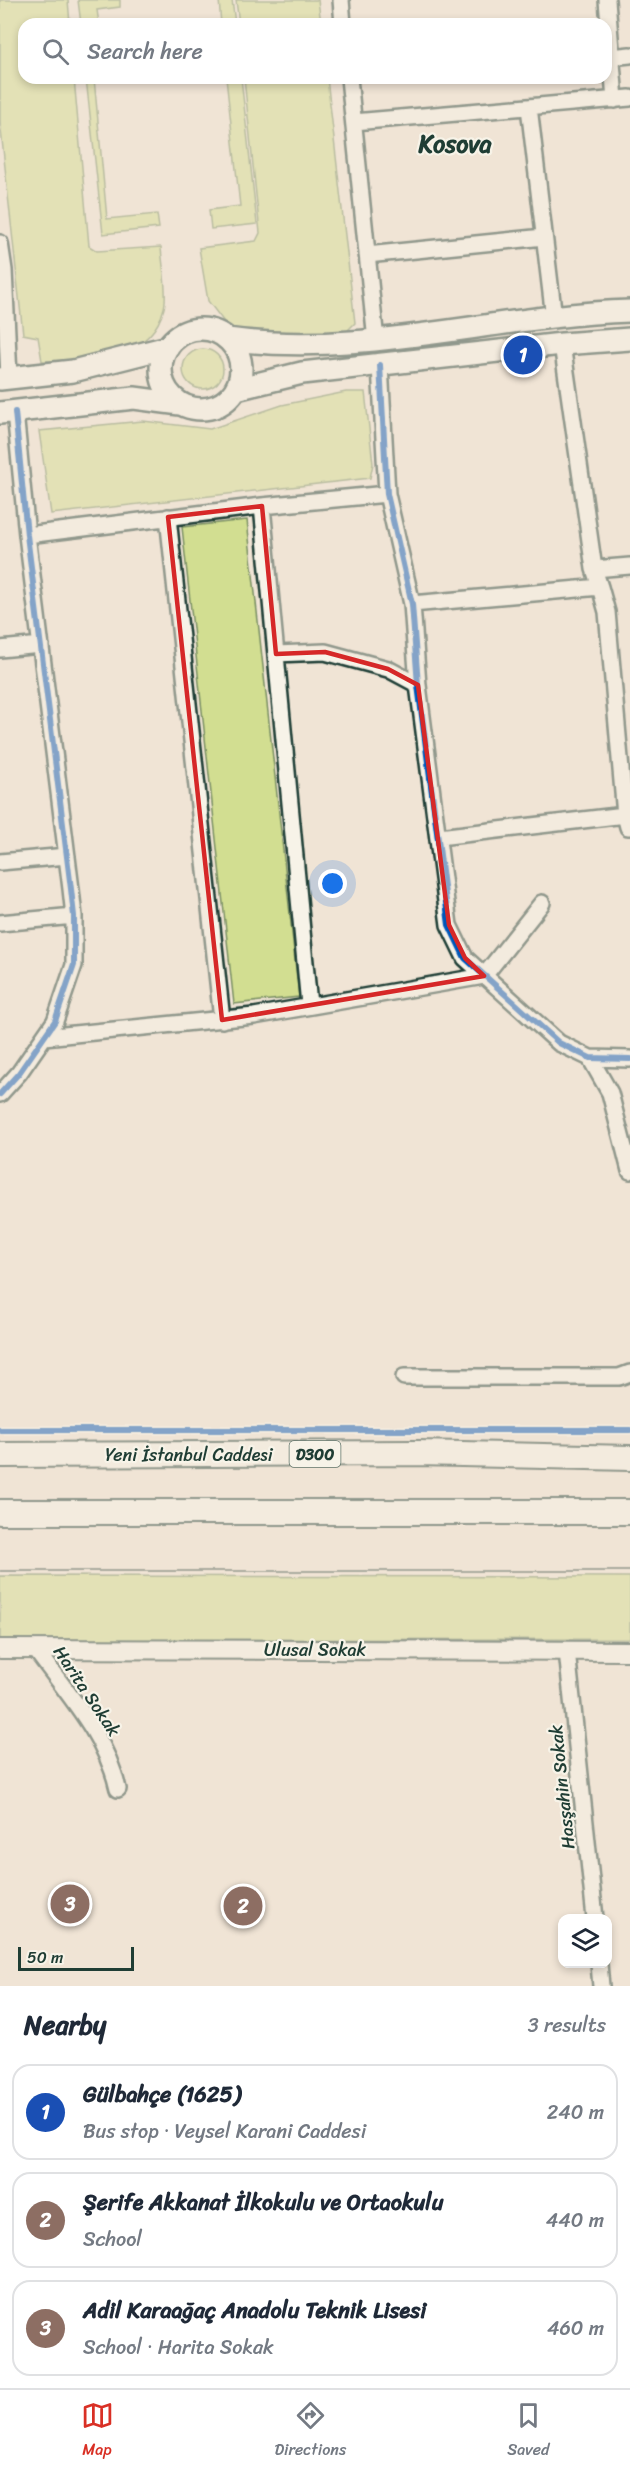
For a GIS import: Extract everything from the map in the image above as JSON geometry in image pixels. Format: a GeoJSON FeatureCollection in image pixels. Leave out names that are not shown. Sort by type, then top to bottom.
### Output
{"type":"FeatureCollection","features":[{"type":"Feature","properties":{"kind":"highway","name":"Yeni İstanbul Caddesi"},"geometry":{"type":"LineString","coordinates":[[0,1455],[418,1454],[630,1458]]}},
{"type":"Feature","properties":{"kind":"highway"},"geometry":{"type":"LineString","coordinates":[[0,1512],[630,1512]]}},
{"type":"Feature","properties":{"kind":"main road"},"geometry":{"type":"LineString","coordinates":[[227,339],[332,344],[376,341],[626,311]]}},
{"type":"Feature","properties":{"kind":"main road"},"geometry":{"type":"LineString","coordinates":[[8,412],[134,398],[180,404],[192,408],[205,409],[217,406],[228,399],[236,389],[240,377],[240,363],[236,350],[227,339],[216,332],[196,330],[177,337],[168,347],[162,360],[161,372],[164,385],[180,404]]}},
{"type":"Feature","properties":{"kind":"main road"},"geometry":{"type":"LineString","coordinates":[[236,389],[302,374],[562,344],[630,339]]}},
{"type":"Feature","properties":{"kind":"main road"},"geometry":{"type":"LineString","coordinates":[[4,378],[73,371],[168,347]]}},
{"type":"Feature","properties":{"kind":"street"},"geometry":{"type":"LineString","coordinates":[[341,0],[342,18]]}},
{"type":"Feature","properties":{"kind":"street"},"geometry":{"type":"LineString","coordinates":[[607,0],[608,18]]}},
{"type":"Feature","properties":{"kind":"street"},"geometry":{"type":"LineString","coordinates":[[612,57],[630,55]]}},
{"type":"Feature","properties":{"kind":"street"},"geometry":{"type":"LineString","coordinates":[[354,122],[623,99],[612,60]]}},
{"type":"Feature","properties":{"kind":"street"},"geometry":{"type":"LineString","coordinates":[[350,84],[376,341]]}},
{"type":"Feature","properties":{"kind":"street"},"geometry":{"type":"LineString","coordinates":[[529,107],[554,318]]}},
{"type":"Feature","properties":{"kind":"street"},"geometry":{"type":"LineString","coordinates":[[367,255],[544,237]]}},
{"type":"Feature","properties":{"kind":"street"},"geometry":{"type":"LineString","coordinates":[[0,243],[4,270],[4,378]]}},
{"type":"Feature","properties":{"kind":"street"},"geometry":{"type":"LineString","coordinates":[[439,837],[628,821],[606,612],[594,569],[562,344]]}},
{"type":"Feature","properties":{"kind":"street"},"geometry":{"type":"LineString","coordinates":[[380,365],[387,494],[412,604],[418,685],[449,925],[465,958],[559,1043],[590,1058],[630,1059]]}},
{"type":"Feature","properties":{"kind":"street"},"geometry":{"type":"LineString","coordinates":[[0,1094],[19,1073],[55,1021],[74,964],[74,916],[67,856],[27,535],[8,412]]}},
{"type":"Feature","properties":{"kind":"street"},"geometry":{"type":"LineString","coordinates":[[27,535],[262,506],[387,494]]}},
{"type":"Feature","properties":{"kind":"street"},"geometry":{"type":"LineString","coordinates":[[262,506],[309,1005]]}},
{"type":"Feature","properties":{"kind":"street"},"geometry":{"type":"LineString","coordinates":[[168,517],[222,1020]]}},
{"type":"Feature","properties":{"kind":"street"},"geometry":{"type":"LineString","coordinates":[[594,569],[630,566]]}},
{"type":"Feature","properties":{"kind":"street"},"geometry":{"type":"LineString","coordinates":[[412,604],[600,587]]}},
{"type":"Feature","properties":{"kind":"street"},"geometry":{"type":"LineString","coordinates":[[0,649],[41,645]]}},
{"type":"Feature","properties":{"kind":"street"},"geometry":{"type":"LineString","coordinates":[[276,654],[326,652],[388,669],[418,685]]}},
{"type":"Feature","properties":{"kind":"street"},"geometry":{"type":"LineString","coordinates":[[0,861],[67,856]]}},
{"type":"Feature","properties":{"kind":"street"},"geometry":{"type":"LineString","coordinates":[[44,1037],[222,1020],[484,976],[542,903]]}},
{"type":"Feature","properties":{"kind":"street"},"geometry":{"type":"LineString","coordinates":[[0,923],[74,916]]}},
{"type":"Feature","properties":{"kind":"street"},"geometry":{"type":"LineString","coordinates":[[590,1058],[610,1093],[630,1171]]}},
{"type":"Feature","properties":{"kind":"street"},"geometry":{"type":"LineString","coordinates":[[404,1377],[619,1377],[630,1373]]}},
{"type":"Feature","properties":{"kind":"street","name":"Ulusal Sokak"},"geometry":{"type":"LineString","coordinates":[[0,1649],[630,1650]]}},
{"type":"Feature","properties":{"kind":"street","name":"Harita Sokak"},"geometry":{"type":"LineString","coordinates":[[35,1649],[97,1736],[114,1773],[118,1789]]}},
{"type":"Feature","properties":{"kind":"street","name":"Hasşahin Sokak"},"geometry":{"type":"LineString","coordinates":[[567,1651],[595,1914]]}},
{"type":"Feature","properties":{"kind":"street"},"geometry":{"type":"LineString","coordinates":[[599,1968],[601,1986]]}},
{"type":"Feature","properties":{"kind":"highlighted area"},"geometry":{"type":"Polygon","coordinates":[[[262,506],[276,654],[325,652],[388,669],[418,685],[449,925],[465,958],[484,976],[222,1020],[168,517],[262,506]]]}},
{"type":"Feature","properties":{"kind":"green space"},"geometry":{"type":"Polygon","coordinates":[[[0,0],[68,0],[70,18],[18,18],[18,84],[75,84],[89,246],[97,251],[161,247],[165,287],[164,308],[157,326],[145,339],[131,348],[97,358],[42,361],[38,337],[23,334],[0,121],[0,0]]]}},
{"type":"Feature","properties":{"kind":"green space"},"geometry":{"type":"Polygon","coordinates":[[[78,0],[120,0],[120,7],[97,10],[98,18],[80,18],[78,0]]]}},
{"type":"Feature","properties":{"kind":"green space"},"geometry":{"type":"Polygon","coordinates":[[[219,0],[232,0],[234,18],[220,18],[219,0]]]}},
{"type":"Feature","properties":{"kind":"green space"},"geometry":{"type":"Polygon","coordinates":[[[236,0],[318,0],[320,18],[238,18],[236,0]]]}},
{"type":"Feature","properties":{"kind":"green space"},"geometry":{"type":"Polygon","coordinates":[[[87,84],[95,84],[107,219],[157,214],[159,228],[103,234],[87,84]]]}},
{"type":"Feature","properties":{"kind":"green space"},"geometry":{"type":"Polygon","coordinates":[[[227,84],[242,84],[257,224],[211,229],[209,210],[240,206],[227,84]]]}},
{"type":"Feature","properties":{"kind":"green space"},"geometry":{"type":"Polygon","coordinates":[[[245,84],[328,84],[355,323],[347,331],[297,337],[245,334],[227,326],[208,301],[199,248],[256,241],[260,233],[245,84]]]}},
{"type":"Feature","properties":{"kind":"green space"},"geometry":{"type":"Polygon","coordinates":[[[203,349],[217,355],[223,369],[217,383],[203,389],[189,383],[183,369],[189,355],[203,349]]]}},
{"type":"Feature","properties":{"kind":"green space"},"geometry":{"type":"Polygon","coordinates":[[[346,392],[365,392],[373,464],[370,478],[51,514],[39,431],[143,421],[210,429],[282,405],[346,392]]]}},
{"type":"Feature","properties":{"kind":"green space"},"geometry":{"type":"Polygon","coordinates":[[[247,520],[299,997],[234,1004],[182,527],[247,520]]]}},
{"type":"Feature","properties":{"kind":"green space"},"geometry":{"type":"Polygon","coordinates":[[[0,1576],[630,1577],[630,1639],[0,1640],[0,1576]]]}},
{"type":"Feature","properties":{"kind":"tram line"},"geometry":{"type":"LineString","coordinates":[[0,1571],[630,1571]]}},
{"type":"Feature","properties":{"kind":"cycle path"},"geometry":{"type":"LineString","coordinates":[[380,365],[387,494],[412,604],[418,685],[449,925],[465,958],[559,1043],[590,1058],[630,1059]]}},
{"type":"Feature","properties":{"kind":"cycle path"},"geometry":{"type":"LineString","coordinates":[[0,1094],[19,1073],[55,1021],[74,965],[74,916],[27,535],[15,412]]}},
{"type":"Feature","properties":{"kind":"cycle path"},"geometry":{"type":"LineString","coordinates":[[0,1430],[630,1430]]}},
{"type":"Feature","properties":{"kind":"place","name":"Gülbahçe (1625)"},"geometry":{"type":"Point","coordinates":[523,355]}},
{"type":"Feature","properties":{"kind":"place","name":"Adil Karaağaç Anadolu Teknik Lisesi"},"geometry":{"type":"Point","coordinates":[70,1904]}},
{"type":"Feature","properties":{"kind":"place","name":"Şerife Akkanat İlkokulu ve Ortaokulu"},"geometry":{"type":"Point","coordinates":[243,1906]}},
{"type":"Feature","properties":{"kind":"district","name":"Kosova"},"geometry":{"type":"Point","coordinates":[455,144]}}]}
